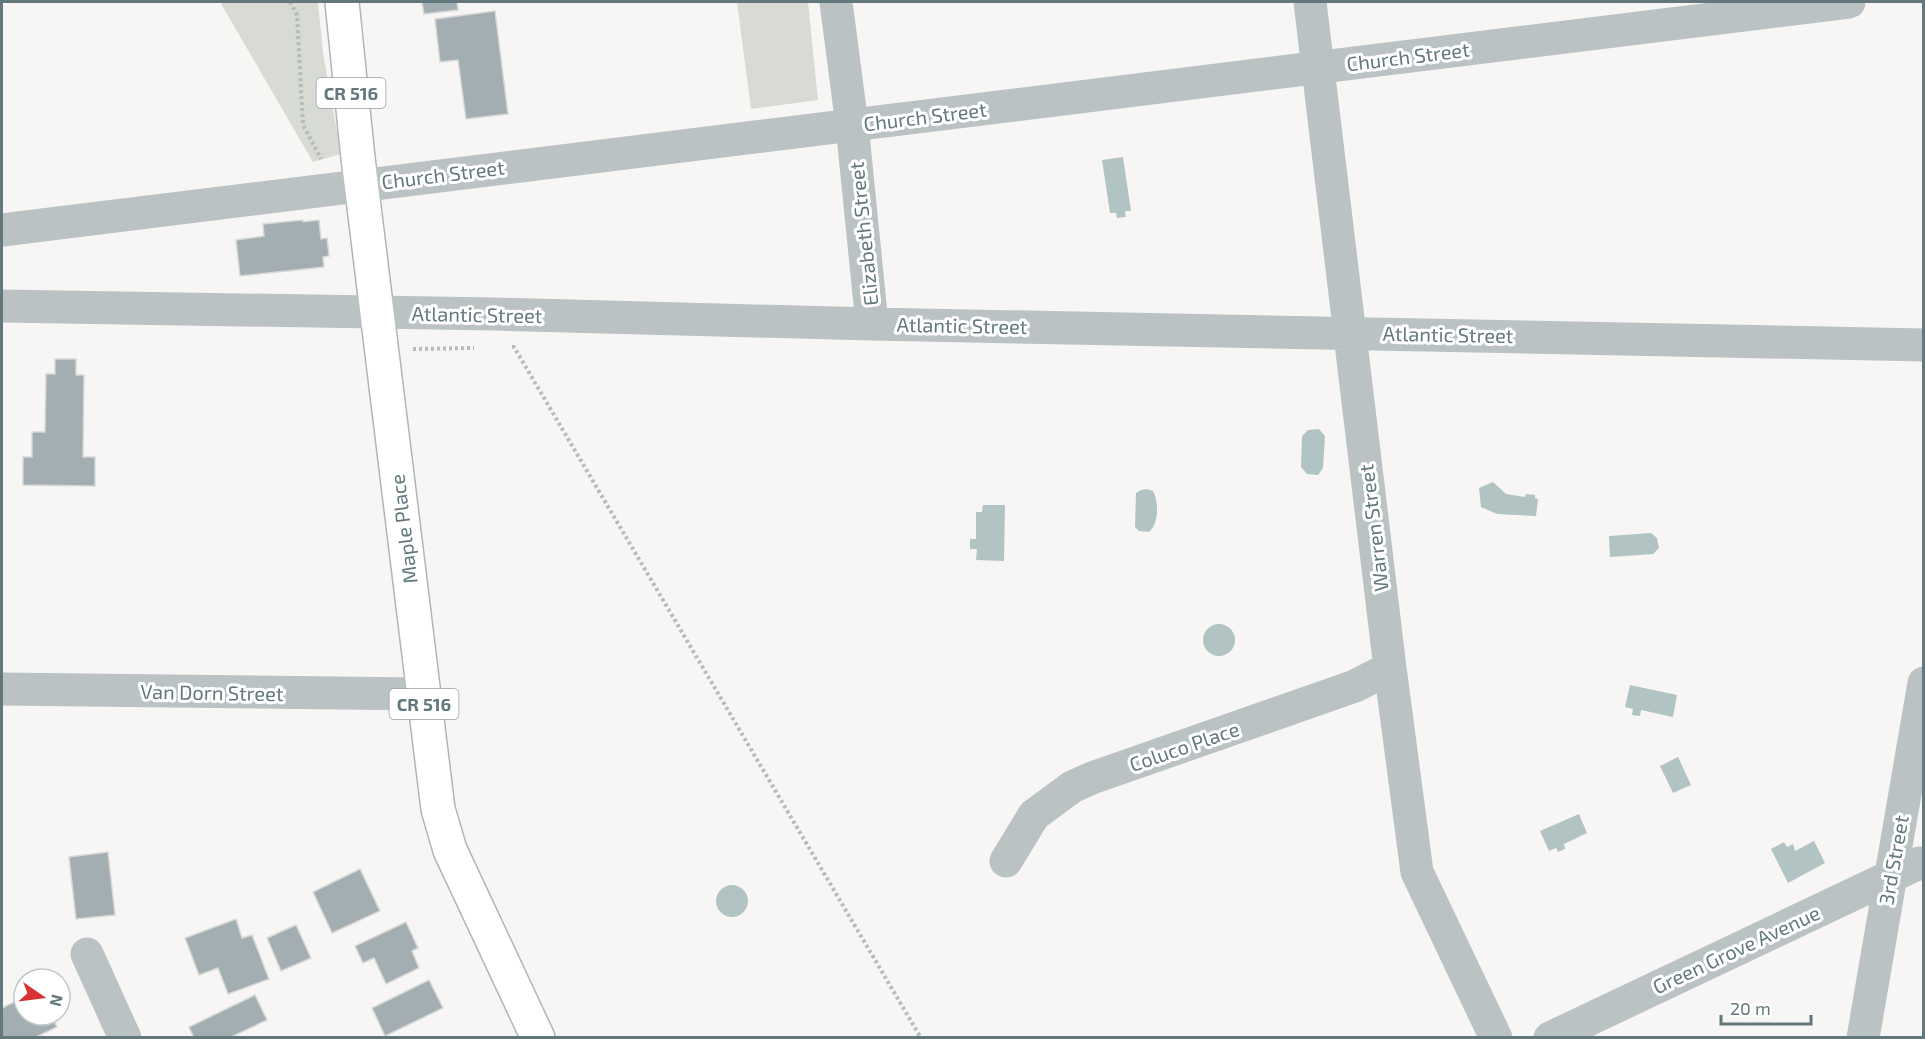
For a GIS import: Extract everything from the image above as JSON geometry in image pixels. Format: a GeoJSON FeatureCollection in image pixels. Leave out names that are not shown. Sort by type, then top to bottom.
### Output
{"type":"FeatureCollection","features":[{"type":"Feature","properties":{"kind":"main road","name":"Maple Place"},"geometry":{"type":"LineString","coordinates":[[342,2],[438,809],[450,850],[538,1038]]}},
{"type":"Feature","properties":{"kind":"street","name":"Elizabeth Street"},"geometry":{"type":"LineString","coordinates":[[836,2],[852,125],[872,324]]}},
{"type":"Feature","properties":{"kind":"street","name":"Warren Street"},"geometry":{"type":"LineString","coordinates":[[1310,2],[1390,668],[1417,872],[1496,1038]]}},
{"type":"Feature","properties":{"kind":"street","name":"Church Street"},"geometry":{"type":"LineString","coordinates":[[2,230],[1849,2]]}},
{"type":"Feature","properties":{"kind":"street","name":"Atlantic Street"},"geometry":{"type":"LineString","coordinates":[[2,306],[1923,345]]}},
{"type":"Feature","properties":{"kind":"street","name":"Coluco Place"},"geometry":{"type":"LineString","coordinates":[[1006,861],[1034,815],[1072,787],[1355,686],[1390,668]]}},
{"type":"Feature","properties":{"kind":"street","name":"3rd Street"},"geometry":{"type":"LineString","coordinates":[[1863,1038],[1923,683]]}},
{"type":"Feature","properties":{"kind":"street","name":"Van Dorn Street"},"geometry":{"type":"LineString","coordinates":[[2,689],[423,694]]}},
{"type":"Feature","properties":{"kind":"street","name":"Green Grove Avenue"},"geometry":{"type":"LineString","coordinates":[[1550,1038],[1919,863],[1923,864]]}},
{"type":"Feature","properties":{"kind":"street"},"geometry":{"type":"LineString","coordinates":[[87,954],[126,1038]]}},
{"type":"Feature","properties":{"kind":"path"},"geometry":{"type":"LineString","coordinates":[[290,2],[297,15],[303,125],[323,163]]}},
{"type":"Feature","properties":{"kind":"path"},"geometry":{"type":"LineString","coordinates":[[502,348],[514,347],[921,1038]]}},
{"type":"Feature","properties":{"kind":"path"},"geometry":{"type":"LineString","coordinates":[[421,349],[479,348]]}},
{"type":"Feature","properties":{"kind":"shaded area"},"geometry":{"type":"Polygon","coordinates":[[[220,2],[318,2],[323,53],[341,154],[313,162],[220,2]]]}},
{"type":"Feature","properties":{"kind":"shaded area"},"geometry":{"type":"Polygon","coordinates":[[[737,2],[808,2],[818,100],[751,109],[737,2]]]}},
{"type":"Feature","properties":{"kind":"shaded area"},"geometry":{"type":"Polygon","coordinates":[[[1123,157],[1131,211],[1125,211],[1126,217],[1117,218],[1116,213],[1110,213],[1102,160],[1123,157]]]}},
{"type":"Feature","properties":{"kind":"shaded area"},"geometry":{"type":"Polygon","coordinates":[[[1319,429],[1325,436],[1323,468],[1318,475],[1307,474],[1301,467],[1302,436],[1308,430],[1319,429]]]}},
{"type":"Feature","properties":{"kind":"shaded area"},"geometry":{"type":"Polygon","coordinates":[[[1493,482],[1506,494],[1525,497],[1526,494],[1535,495],[1538,499],[1536,516],[1497,514],[1481,507],[1479,488],[1493,482]]]}},
{"type":"Feature","properties":{"kind":"shaded area"},"geometry":{"type":"Polygon","coordinates":[[[1147,489],[1153,491],[1157,507],[1155,524],[1149,532],[1139,531],[1135,527],[1136,493],[1147,489]]]}},
{"type":"Feature","properties":{"kind":"shaded area"},"geometry":{"type":"Polygon","coordinates":[[[983,505],[1005,505],[1004,561],[976,560],[977,549],[970,549],[970,539],[976,539],[976,512],[982,512],[983,505]]]}},
{"type":"Feature","properties":{"kind":"shaded area"},"geometry":{"type":"Polygon","coordinates":[[[1651,533],[1657,538],[1659,548],[1653,554],[1610,557],[1609,536],[1651,533]]]}},
{"type":"Feature","properties":{"kind":"shaded area"},"geometry":{"type":"Polygon","coordinates":[[[1219,624],[1230,629],[1235,640],[1230,651],[1219,656],[1208,651],[1203,640],[1208,629],[1219,624]]]}},
{"type":"Feature","properties":{"kind":"shaded area"},"geometry":{"type":"Polygon","coordinates":[[[1630,685],[1677,695],[1673,717],[1641,710],[1640,716],[1632,715],[1633,709],[1625,707],[1630,685]]]}},
{"type":"Feature","properties":{"kind":"shaded area"},"geometry":{"type":"Polygon","coordinates":[[[1678,757],[1691,785],[1673,793],[1660,766],[1678,757]]]}},
{"type":"Feature","properties":{"kind":"shaded area"},"geometry":{"type":"Polygon","coordinates":[[[1579,814],[1587,833],[1564,844],[1565,849],[1558,852],[1556,848],[1549,851],[1540,831],[1579,814]]]}},
{"type":"Feature","properties":{"kind":"shaded area"},"geometry":{"type":"Polygon","coordinates":[[[1814,841],[1825,863],[1788,883],[1771,849],[1784,842],[1787,847],[1793,844],[1795,851],[1814,841]]]}},
{"type":"Feature","properties":{"kind":"shaded area"},"geometry":{"type":"Polygon","coordinates":[[[732,885],[744,889],[748,901],[744,913],[732,917],[720,913],[716,901],[720,889],[732,885]]]}},
{"type":"Feature","properties":{"kind":"building"},"geometry":{"type":"Polygon","coordinates":[[[422,2],[457,2],[458,10],[424,14],[422,2]]]}},
{"type":"Feature","properties":{"kind":"building"},"geometry":{"type":"Polygon","coordinates":[[[495,11],[508,114],[466,119],[458,60],[440,62],[435,19],[495,11]]]}},
{"type":"Feature","properties":{"kind":"building"},"geometry":{"type":"Polygon","coordinates":[[[303,220],[303,222],[319,220],[321,239],[327,238],[329,256],[323,257],[324,267],[240,276],[236,240],[264,236],[263,224],[303,220]]]}},
{"type":"Feature","properties":{"kind":"building"},"geometry":{"type":"Polygon","coordinates":[[[55,359],[76,359],[76,375],[84,375],[83,457],[95,457],[95,486],[23,485],[23,457],[32,457],[32,432],[45,432],[46,374],[55,374],[55,359]]]}},
{"type":"Feature","properties":{"kind":"building"},"geometry":{"type":"Polygon","coordinates":[[[108,852],[115,915],[76,919],[69,857],[108,852]]]}},
{"type":"Feature","properties":{"kind":"building"},"geometry":{"type":"Polygon","coordinates":[[[360,869],[380,911],[332,933],[313,892],[360,869]]]}},
{"type":"Feature","properties":{"kind":"building"},"geometry":{"type":"Polygon","coordinates":[[[236,919],[242,938],[252,935],[269,979],[228,994],[218,968],[199,975],[185,938],[236,919]]]}},
{"type":"Feature","properties":{"kind":"building"},"geometry":{"type":"Polygon","coordinates":[[[406,922],[418,948],[412,951],[419,968],[386,984],[374,958],[363,963],[355,946],[406,922]]]}},
{"type":"Feature","properties":{"kind":"building"},"geometry":{"type":"Polygon","coordinates":[[[296,925],[311,958],[281,971],[267,938],[296,925]]]}},
{"type":"Feature","properties":{"kind":"building"},"geometry":{"type":"Polygon","coordinates":[[[429,980],[443,1008],[385,1036],[372,1008],[429,980]]]}},
{"type":"Feature","properties":{"kind":"building"},"geometry":{"type":"Polygon","coordinates":[[[255,995],[267,1020],[229,1038],[194,1038],[189,1027],[255,995]]]}},
{"type":"Feature","properties":{"kind":"building"},"geometry":{"type":"Polygon","coordinates":[[[12,1003],[12,1027],[57,1027],[34,1038],[2,1038],[2,1008],[12,1003]]]}}]}
